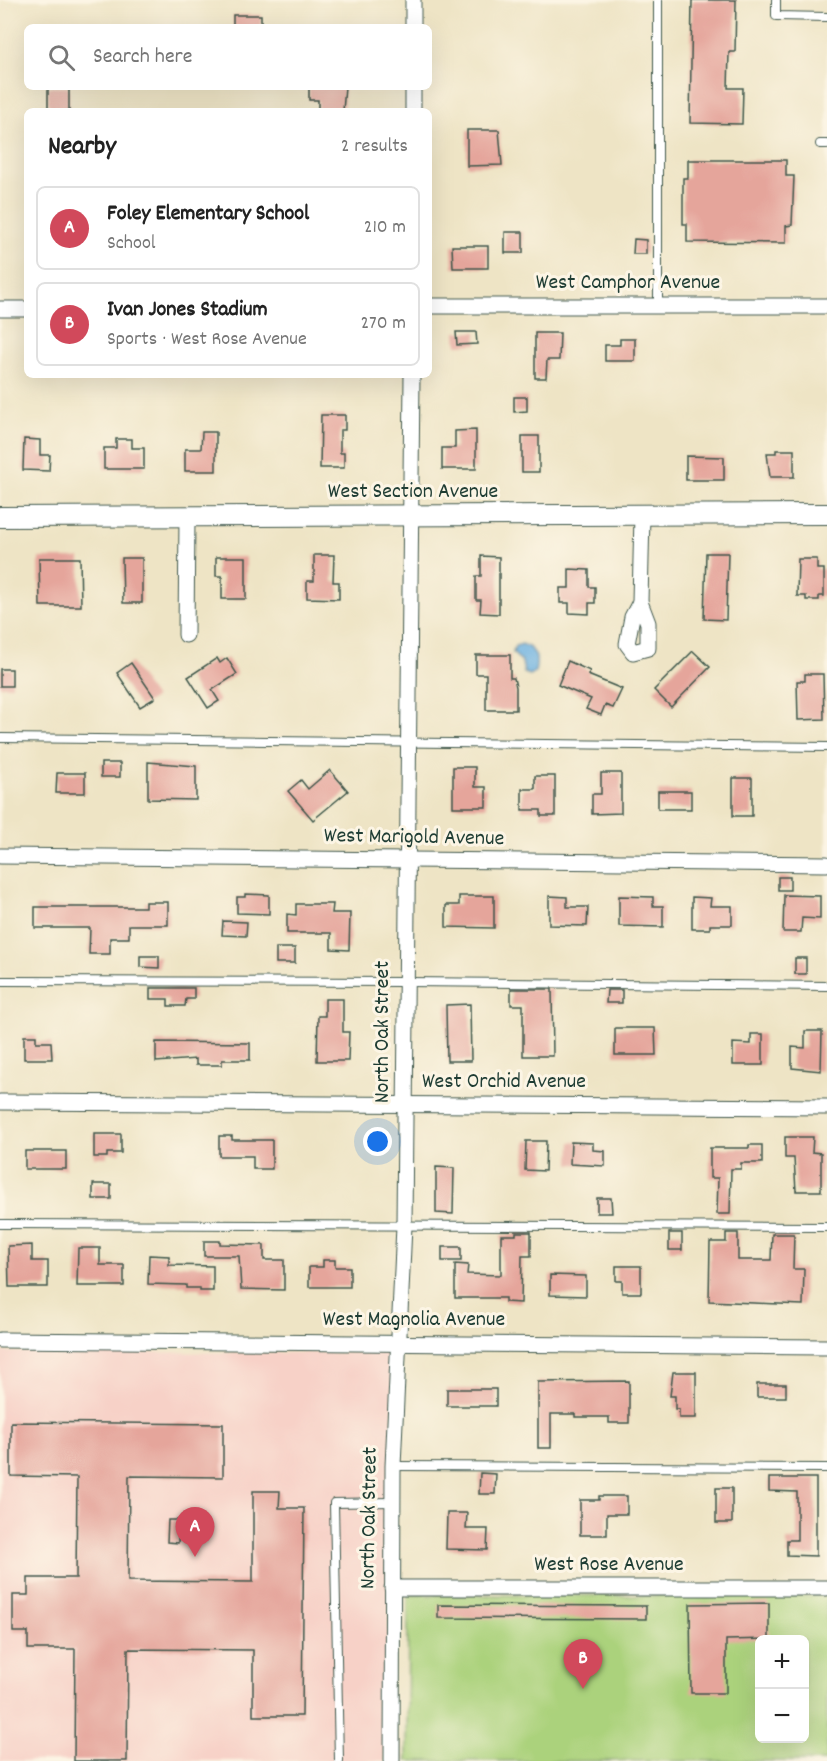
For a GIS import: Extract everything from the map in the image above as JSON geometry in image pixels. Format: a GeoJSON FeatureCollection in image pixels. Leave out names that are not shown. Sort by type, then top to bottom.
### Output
{"type":"FeatureCollection","features":[{"type":"Feature","properties":{"kind":"street"},"geometry":{"type":"LineString","coordinates":[[413,0],[413,24]]}},
{"type":"Feature","properties":{"kind":"street"},"geometry":{"type":"LineString","coordinates":[[413,90],[413,108]]}},
{"type":"Feature","properties":{"kind":"street","name":"West Camphor Avenue"},"geometry":{"type":"LineString","coordinates":[[432,306],[827,306]]}},
{"type":"Feature","properties":{"kind":"street"},"geometry":{"type":"LineString","coordinates":[[0,309],[24,309]]}},
{"type":"Feature","properties":{"kind":"street","name":"North Oak Street"},"geometry":{"type":"LineString","coordinates":[[392,1761],[392,1502],[404,1226],[412,378]]}},
{"type":"Feature","properties":{"kind":"street"},"geometry":{"type":"LineString","coordinates":[[640,602],[642,514]]}},
{"type":"Feature","properties":{"kind":"street","name":"West Section Avenue"},"geometry":{"type":"LineString","coordinates":[[0,517],[827,514]]}},
{"type":"Feature","properties":{"kind":"street"},"geometry":{"type":"LineString","coordinates":[[186,517],[186,635]]}},
{"type":"Feature","properties":{"kind":"street","name":"West Marigold Avenue"},"geometry":{"type":"LineString","coordinates":[[0,856],[827,864]]}},
{"type":"Feature","properties":{"kind":"street","name":"West Orchid Avenue"},"geometry":{"type":"LineString","coordinates":[[0,1102],[827,1107]]}},
{"type":"Feature","properties":{"kind":"street","name":"West Magnolia Avenue"},"geometry":{"type":"LineString","coordinates":[[0,1340],[827,1347]]}},
{"type":"Feature","properties":{"kind":"street","name":"West Rose Avenue"},"geometry":{"type":"LineString","coordinates":[[392,1588],[827,1588]]}},
{"type":"Feature","properties":{"kind":"lane"},"geometry":{"type":"LineString","coordinates":[[658,0],[658,305]]}},
{"type":"Feature","properties":{"kind":"lane"},"geometry":{"type":"LineString","coordinates":[[776,0],[776,16],[827,17]]}},
{"type":"Feature","properties":{"kind":"lane"},"geometry":{"type":"LineString","coordinates":[[0,738],[827,747]]}},
{"type":"Feature","properties":{"kind":"lane"},"geometry":{"type":"LineString","coordinates":[[0,981],[406,981],[827,986]]}},
{"type":"Feature","properties":{"kind":"lane"},"geometry":{"type":"LineString","coordinates":[[0,1224],[827,1227]]}},
{"type":"Feature","properties":{"kind":"lane"},"geometry":{"type":"LineString","coordinates":[[393,1466],[827,1468]]}},
{"type":"Feature","properties":{"kind":"lane"},"geometry":{"type":"LineString","coordinates":[[339,1761],[334,1503],[392,1502]]}},
{"type":"Feature","properties":{"kind":"shaded area"},"geometry":{"type":"Polygon","coordinates":[[[0,1352],[395,1353],[385,1761],[0,1761],[0,1352]]]}},
{"type":"Feature","properties":{"kind":"green space"},"geometry":{"type":"Polygon","coordinates":[[[408,1595],[827,1596],[827,1761],[407,1761],[408,1595]]]}},
{"type":"Feature","properties":{"kind":"water"},"geometry":{"type":"Polygon","coordinates":[[[522,644],[531,649],[535,655],[535,672],[530,675],[524,673],[522,662],[513,653],[515,646],[522,644]]]}},
{"type":"Feature","properties":{"kind":"building"},"geometry":{"type":"Polygon","coordinates":[[[692,0],[736,0],[735,52],[729,52],[728,88],[743,88],[742,124],[690,123],[692,0]]]}},
{"type":"Feature","properties":{"kind":"building"},"geometry":{"type":"Polygon","coordinates":[[[233,15],[261,15],[261,24],[233,24],[233,15]]]}},
{"type":"Feature","properties":{"kind":"building"},"geometry":{"type":"Polygon","coordinates":[[[48,90],[69,90],[69,108],[48,108],[48,90]]]}},
{"type":"Feature","properties":{"kind":"building"},"geometry":{"type":"Polygon","coordinates":[[[309,90],[345,90],[343,108],[318,108],[318,100],[309,100],[309,90]]]}},
{"type":"Feature","properties":{"kind":"building"},"geometry":{"type":"Polygon","coordinates":[[[467,130],[499,130],[502,165],[467,166],[467,130]]]}},
{"type":"Feature","properties":{"kind":"building"},"geometry":{"type":"Polygon","coordinates":[[[688,160],[786,160],[786,176],[794,176],[792,225],[786,226],[786,243],[687,242],[687,224],[683,224],[683,178],[688,178],[688,160]]]}},
{"type":"Feature","properties":{"kind":"building"},"geometry":{"type":"Polygon","coordinates":[[[505,232],[523,232],[523,253],[505,253],[505,232]]]}},
{"type":"Feature","properties":{"kind":"building"},"geometry":{"type":"Polygon","coordinates":[[[634,239],[646,240],[646,254],[633,254],[634,239]]]}},
{"type":"Feature","properties":{"kind":"building"},"geometry":{"type":"Polygon","coordinates":[[[452,246],[488,246],[488,268],[453,268],[452,246]]]}},
{"type":"Feature","properties":{"kind":"building"},"geometry":{"type":"Polygon","coordinates":[[[456,332],[476,332],[477,344],[457,345],[456,332]]]}},
{"type":"Feature","properties":{"kind":"building"},"geometry":{"type":"Polygon","coordinates":[[[535,333],[560,333],[559,360],[547,360],[546,378],[535,378],[535,333]]]}},
{"type":"Feature","properties":{"kind":"building"},"geometry":{"type":"Polygon","coordinates":[[[620,339],[635,339],[635,361],[605,361],[605,345],[620,345],[620,339]]]}},
{"type":"Feature","properties":{"kind":"building"},"geometry":{"type":"Polygon","coordinates":[[[514,397],[527,397],[527,411],[514,412],[514,397]]]}},
{"type":"Feature","properties":{"kind":"building"},"geometry":{"type":"Polygon","coordinates":[[[321,415],[345,415],[345,430],[340,430],[340,453],[344,453],[344,468],[320,468],[321,415]]]}},
{"type":"Feature","properties":{"kind":"building"},"geometry":{"type":"Polygon","coordinates":[[[476,430],[476,469],[442,469],[442,448],[455,448],[455,431],[476,430]]]}},
{"type":"Feature","properties":{"kind":"building"},"geometry":{"type":"Polygon","coordinates":[[[202,432],[216,432],[216,471],[185,471],[185,449],[201,449],[202,432]]]}},
{"type":"Feature","properties":{"kind":"building"},"geometry":{"type":"Polygon","coordinates":[[[522,436],[539,436],[539,472],[522,472],[522,436]]]}},
{"type":"Feature","properties":{"kind":"building"},"geometry":{"type":"Polygon","coordinates":[[[24,439],[40,440],[40,455],[50,455],[49,471],[23,470],[24,439]]]}},
{"type":"Feature","properties":{"kind":"building"},"geometry":{"type":"Polygon","coordinates":[[[116,439],[132,439],[132,448],[144,448],[144,469],[104,469],[104,448],[116,448],[116,439]]]}},
{"type":"Feature","properties":{"kind":"building"},"geometry":{"type":"Polygon","coordinates":[[[776,450],[794,450],[794,477],[770,477],[767,453],[776,453],[776,450]]]}},
{"type":"Feature","properties":{"kind":"building"},"geometry":{"type":"Polygon","coordinates":[[[686,456],[724,457],[724,480],[686,480],[686,456]]]}},
{"type":"Feature","properties":{"kind":"building"},"geometry":{"type":"Polygon","coordinates":[[[706,553],[728,553],[726,620],[704,619],[706,553]]]}},
{"type":"Feature","properties":{"kind":"building"},"geometry":{"type":"Polygon","coordinates":[[[314,555],[334,555],[333,582],[339,582],[339,599],[307,598],[307,581],[314,581],[314,555]]]}},
{"type":"Feature","properties":{"kind":"building"},"geometry":{"type":"Polygon","coordinates":[[[481,556],[499,557],[499,614],[480,613],[481,600],[476,600],[476,576],[481,576],[481,556]]]}},
{"type":"Feature","properties":{"kind":"building"},"geometry":{"type":"Polygon","coordinates":[[[216,557],[246,557],[246,599],[222,599],[222,576],[216,576],[216,557]]]}},
{"type":"Feature","properties":{"kind":"building"},"geometry":{"type":"Polygon","coordinates":[[[39,558],[80,558],[81,606],[40,606],[39,558]]]}},
{"type":"Feature","properties":{"kind":"building"},"geometry":{"type":"Polygon","coordinates":[[[122,558],[142,558],[142,603],[123,603],[122,558]]]}},
{"type":"Feature","properties":{"kind":"building"},"geometry":{"type":"Polygon","coordinates":[[[798,559],[817,559],[817,569],[824,569],[824,596],[819,596],[819,600],[806,600],[806,596],[797,596],[798,559]]]}},
{"type":"Feature","properties":{"kind":"building"},"geometry":{"type":"Polygon","coordinates":[[[569,569],[589,570],[589,587],[595,587],[595,603],[589,603],[589,614],[569,613],[569,603],[560,603],[560,588],[569,588],[569,569]]]}},
{"type":"Feature","properties":{"kind":"building"},"geometry":{"type":"Polygon","coordinates":[[[693,651],[710,667],[671,707],[654,690],[693,651]]]}},
{"type":"Feature","properties":{"kind":"building"},"geometry":{"type":"Polygon","coordinates":[[[476,655],[510,655],[510,678],[514,678],[516,687],[516,710],[486,710],[486,674],[476,674],[476,655]]]}},
{"type":"Feature","properties":{"kind":"building"},"geometry":{"type":"Polygon","coordinates":[[[217,658],[220,663],[227,658],[237,674],[212,690],[219,701],[208,708],[188,677],[217,658]]]}},
{"type":"Feature","properties":{"kind":"building"},"geometry":{"type":"Polygon","coordinates":[[[568,661],[590,671],[588,675],[622,689],[613,708],[605,705],[601,715],[586,709],[591,699],[558,685],[568,661]]]}},
{"type":"Feature","properties":{"kind":"building"},"geometry":{"type":"Polygon","coordinates":[[[131,663],[155,698],[140,707],[117,673],[131,663]]]}},
{"type":"Feature","properties":{"kind":"building"},"geometry":{"type":"Polygon","coordinates":[[[0,669],[12,669],[12,686],[0,686],[0,669]]]}},
{"type":"Feature","properties":{"kind":"building"},"geometry":{"type":"Polygon","coordinates":[[[805,674],[823,674],[824,719],[798,720],[797,681],[805,681],[805,674]]]}},
{"type":"Feature","properties":{"kind":"building"},"geometry":{"type":"Polygon","coordinates":[[[148,762],[196,766],[196,800],[148,799],[148,762]]]}},
{"type":"Feature","properties":{"kind":"building"},"geometry":{"type":"Polygon","coordinates":[[[101,763],[120,763],[120,777],[101,777],[101,763]]]}},
{"type":"Feature","properties":{"kind":"building"},"geometry":{"type":"Polygon","coordinates":[[[453,767],[475,767],[475,787],[486,787],[486,807],[453,807],[453,767]]]}},
{"type":"Feature","properties":{"kind":"building"},"geometry":{"type":"Polygon","coordinates":[[[330,770],[348,791],[313,820],[288,791],[301,780],[308,789],[330,770]]]}},
{"type":"Feature","properties":{"kind":"building"},"geometry":{"type":"Polygon","coordinates":[[[57,773],[85,773],[85,793],[56,793],[57,773]]]}},
{"type":"Feature","properties":{"kind":"building"},"geometry":{"type":"Polygon","coordinates":[[[601,773],[621,773],[621,813],[592,814],[592,794],[601,794],[601,773]]]}},
{"type":"Feature","properties":{"kind":"building"},"geometry":{"type":"Polygon","coordinates":[[[535,776],[555,776],[555,816],[541,816],[541,810],[522,810],[522,789],[535,789],[535,776]]]}},
{"type":"Feature","properties":{"kind":"building"},"geometry":{"type":"Polygon","coordinates":[[[733,778],[752,778],[752,816],[733,816],[733,778]]]}},
{"type":"Feature","properties":{"kind":"building"},"geometry":{"type":"Polygon","coordinates":[[[658,791],[691,791],[691,809],[658,809],[658,791]]]}},
{"type":"Feature","properties":{"kind":"building"},"geometry":{"type":"Polygon","coordinates":[[[778,877],[790,877],[790,890],[778,890],[778,877]]]}},
{"type":"Feature","properties":{"kind":"building"},"geometry":{"type":"Polygon","coordinates":[[[245,894],[269,895],[269,914],[237,913],[237,897],[245,897],[245,894]]]}},
{"type":"Feature","properties":{"kind":"building"},"geometry":{"type":"Polygon","coordinates":[[[784,895],[820,896],[820,919],[802,918],[801,932],[783,932],[784,895]]]}},
{"type":"Feature","properties":{"kind":"building"},"geometry":{"type":"Polygon","coordinates":[[[459,896],[494,896],[494,928],[446,927],[446,905],[459,905],[459,896]]]}},
{"type":"Feature","properties":{"kind":"building"},"geometry":{"type":"Polygon","coordinates":[[[549,896],[567,897],[567,907],[588,907],[587,926],[549,925],[549,896]]]}},
{"type":"Feature","properties":{"kind":"building"},"geometry":{"type":"Polygon","coordinates":[[[619,896],[653,897],[653,906],[663,906],[663,927],[619,926],[619,896]]]}},
{"type":"Feature","properties":{"kind":"building"},"geometry":{"type":"Polygon","coordinates":[[[692,897],[711,898],[710,906],[732,906],[732,925],[710,925],[710,929],[692,929],[692,897]]]}},
{"type":"Feature","properties":{"kind":"building"},"geometry":{"type":"Polygon","coordinates":[[[145,902],[168,902],[168,925],[129,925],[129,938],[110,938],[110,954],[89,954],[90,928],[35,928],[35,907],[145,907],[145,902]]]}},
{"type":"Feature","properties":{"kind":"building"},"geometry":{"type":"Polygon","coordinates":[[[296,904],[333,904],[332,913],[350,913],[349,950],[331,949],[331,933],[287,933],[287,914],[296,915],[296,904]]]}},
{"type":"Feature","properties":{"kind":"building"},"geometry":{"type":"Polygon","coordinates":[[[223,921],[247,922],[246,936],[222,935],[223,921]]]}},
{"type":"Feature","properties":{"kind":"building"},"geometry":{"type":"Polygon","coordinates":[[[276,948],[295,948],[295,963],[276,963],[276,948]]]}},
{"type":"Feature","properties":{"kind":"building"},"geometry":{"type":"Polygon","coordinates":[[[140,956],[159,956],[159,968],[140,967],[140,956]]]}},
{"type":"Feature","properties":{"kind":"building"},"geometry":{"type":"Polygon","coordinates":[[[795,958],[806,958],[806,974],[795,974],[795,958]]]}},
{"type":"Feature","properties":{"kind":"building"},"geometry":{"type":"Polygon","coordinates":[[[150,988],[194,988],[194,999],[186,999],[185,1006],[168,1006],[168,999],[150,999],[150,988]]]}},
{"type":"Feature","properties":{"kind":"building"},"geometry":{"type":"Polygon","coordinates":[[[511,989],[552,989],[553,1056],[523,1056],[523,1005],[511,1005],[511,989]]]}},
{"type":"Feature","properties":{"kind":"building"},"geometry":{"type":"Polygon","coordinates":[[[607,990],[622,990],[622,1003],[606,1003],[607,990]]]}},
{"type":"Feature","properties":{"kind":"building"},"geometry":{"type":"Polygon","coordinates":[[[325,999],[343,999],[343,1032],[349,1032],[348,1061],[317,1061],[318,1016],[325,1016],[325,999]]]}},
{"type":"Feature","properties":{"kind":"building"},"geometry":{"type":"Polygon","coordinates":[[[470,1004],[471,1061],[447,1061],[446,1005],[470,1004]]]}},
{"type":"Feature","properties":{"kind":"building"},"geometry":{"type":"Polygon","coordinates":[[[615,1028],[655,1028],[656,1055],[615,1055],[615,1028]]]}},
{"type":"Feature","properties":{"kind":"building"},"geometry":{"type":"Polygon","coordinates":[[[805,1031],[822,1031],[821,1071],[792,1068],[792,1047],[805,1048],[805,1031]]]}},
{"type":"Feature","properties":{"kind":"building"},"geometry":{"type":"Polygon","coordinates":[[[751,1034],[763,1034],[763,1065],[733,1065],[733,1043],[751,1044],[751,1034]]]}},
{"type":"Feature","properties":{"kind":"building"},"geometry":{"type":"Polygon","coordinates":[[[24,1036],[36,1036],[36,1042],[51,1042],[52,1059],[24,1059],[24,1036]]]}},
{"type":"Feature","properties":{"kind":"building"},"geometry":{"type":"Polygon","coordinates":[[[156,1042],[250,1043],[250,1060],[222,1060],[222,1065],[196,1065],[196,1059],[156,1062],[156,1042]]]}},
{"type":"Feature","properties":{"kind":"building"},"geometry":{"type":"Polygon","coordinates":[[[94,1134],[121,1134],[121,1153],[107,1153],[107,1157],[94,1157],[94,1134]]]}},
{"type":"Feature","properties":{"kind":"building"},"geometry":{"type":"Polygon","coordinates":[[[219,1136],[232,1136],[232,1140],[272,1140],[272,1169],[253,1169],[253,1156],[219,1156],[219,1136]]]}},
{"type":"Feature","properties":{"kind":"building"},"geometry":{"type":"Polygon","coordinates":[[[785,1137],[813,1137],[812,1152],[821,1153],[821,1191],[796,1191],[794,1158],[785,1158],[785,1137]]]}},
{"type":"Feature","properties":{"kind":"building"},"geometry":{"type":"Polygon","coordinates":[[[526,1141],[546,1141],[545,1171],[525,1170],[526,1141]]]}},
{"type":"Feature","properties":{"kind":"building"},"geometry":{"type":"Polygon","coordinates":[[[571,1142],[593,1143],[593,1150],[605,1151],[605,1166],[570,1164],[571,1142]]]}},
{"type":"Feature","properties":{"kind":"building"},"geometry":{"type":"Polygon","coordinates":[[[749,1145],[762,1145],[762,1163],[741,1163],[741,1169],[731,1169],[730,1214],[717,1214],[718,1178],[710,1178],[710,1148],[749,1148],[749,1145]]]}},
{"type":"Feature","properties":{"kind":"building"},"geometry":{"type":"Polygon","coordinates":[[[25,1151],[66,1151],[66,1169],[25,1169],[25,1151]]]}},
{"type":"Feature","properties":{"kind":"building"},"geometry":{"type":"Polygon","coordinates":[[[436,1167],[454,1168],[453,1214],[436,1213],[436,1167]]]}},
{"type":"Feature","properties":{"kind":"building"},"geometry":{"type":"Polygon","coordinates":[[[93,1184],[111,1184],[111,1199],[93,1199],[93,1184]]]}},
{"type":"Feature","properties":{"kind":"building"},"geometry":{"type":"Polygon","coordinates":[[[597,1198],[611,1198],[612,1213],[597,1213],[597,1198]]]}},
{"type":"Feature","properties":{"kind":"building"},"geometry":{"type":"Polygon","coordinates":[[[516,1232],[531,1232],[531,1256],[522,1256],[521,1303],[505,1302],[505,1298],[455,1298],[455,1264],[468,1265],[467,1274],[501,1275],[501,1235],[516,1235],[516,1232]]]}},
{"type":"Feature","properties":{"kind":"building"},"geometry":{"type":"Polygon","coordinates":[[[669,1233],[682,1233],[682,1250],[669,1250],[669,1233]]]}},
{"type":"Feature","properties":{"kind":"building"},"geometry":{"type":"Polygon","coordinates":[[[726,1233],[738,1233],[738,1260],[771,1260],[772,1234],[794,1234],[793,1269],[804,1269],[803,1305],[709,1301],[710,1242],[726,1242],[726,1233]]]}},
{"type":"Feature","properties":{"kind":"building"},"geometry":{"type":"Polygon","coordinates":[[[204,1241],[220,1241],[220,1244],[264,1245],[264,1260],[284,1260],[284,1290],[241,1289],[239,1256],[204,1256],[204,1241]]]}},
{"type":"Feature","properties":{"kind":"building"},"geometry":{"type":"Polygon","coordinates":[[[32,1245],[32,1261],[48,1261],[48,1287],[9,1287],[8,1246],[32,1245]]]}},
{"type":"Feature","properties":{"kind":"building"},"geometry":{"type":"Polygon","coordinates":[[[442,1247],[461,1247],[461,1261],[442,1261],[442,1247]]]}},
{"type":"Feature","properties":{"kind":"building"},"geometry":{"type":"Polygon","coordinates":[[[78,1248],[100,1248],[100,1265],[124,1265],[124,1286],[77,1286],[78,1248]]]}},
{"type":"Feature","properties":{"kind":"building"},"geometry":{"type":"Polygon","coordinates":[[[149,1255],[169,1256],[169,1265],[213,1266],[213,1291],[186,1288],[186,1285],[148,1284],[149,1255]]]}},
{"type":"Feature","properties":{"kind":"building"},"geometry":{"type":"Polygon","coordinates":[[[323,1260],[335,1260],[335,1267],[350,1267],[350,1287],[309,1287],[309,1267],[323,1267],[323,1260]]]}},
{"type":"Feature","properties":{"kind":"building"},"geometry":{"type":"Polygon","coordinates":[[[616,1266],[641,1266],[641,1293],[622,1293],[622,1281],[616,1281],[616,1266]]]}},
{"type":"Feature","properties":{"kind":"building"},"geometry":{"type":"Polygon","coordinates":[[[550,1275],[586,1276],[586,1296],[550,1295],[550,1275]]]}},
{"type":"Feature","properties":{"kind":"building"},"geometry":{"type":"Polygon","coordinates":[[[673,1372],[696,1372],[696,1418],[679,1418],[679,1409],[675,1409],[675,1396],[670,1396],[673,1372]]]}},
{"type":"Feature","properties":{"kind":"building"},"geometry":{"type":"Polygon","coordinates":[[[629,1381],[629,1423],[609,1423],[609,1417],[551,1414],[551,1448],[538,1448],[538,1382],[629,1381]]]}},
{"type":"Feature","properties":{"kind":"building"},"geometry":{"type":"Polygon","coordinates":[[[757,1384],[786,1384],[786,1397],[757,1397],[757,1384]]]}},
{"type":"Feature","properties":{"kind":"building"},"geometry":{"type":"Polygon","coordinates":[[[447,1389],[496,1389],[496,1406],[447,1406],[447,1389]]]}},
{"type":"Feature","properties":{"kind":"building"},"geometry":{"type":"Polygon","coordinates":[[[11,1422],[223,1424],[223,1477],[129,1476],[128,1581],[253,1582],[253,1491],[280,1491],[279,1508],[304,1508],[302,1716],[253,1716],[253,1650],[128,1649],[127,1761],[74,1761],[75,1649],[28,1649],[28,1632],[13,1632],[13,1595],[28,1595],[28,1578],[76,1578],[77,1477],[11,1476],[11,1422]]]}},
{"type":"Feature","properties":{"kind":"building"},"geometry":{"type":"Polygon","coordinates":[[[480,1473],[496,1474],[495,1494],[479,1494],[480,1473]]]}},
{"type":"Feature","properties":{"kind":"building"},"geometry":{"type":"Polygon","coordinates":[[[769,1478],[816,1478],[816,1556],[787,1555],[787,1540],[797,1540],[797,1492],[769,1491],[769,1478]]]}},
{"type":"Feature","properties":{"kind":"building"},"geometry":{"type":"Polygon","coordinates":[[[716,1488],[732,1488],[732,1523],[716,1523],[716,1488]]]}},
{"type":"Feature","properties":{"kind":"building"},"geometry":{"type":"Polygon","coordinates":[[[599,1496],[627,1496],[627,1514],[607,1514],[607,1535],[580,1535],[580,1500],[599,1500],[599,1496]]]}},
{"type":"Feature","properties":{"kind":"building"},"geometry":{"type":"Polygon","coordinates":[[[447,1513],[467,1513],[466,1529],[488,1529],[487,1550],[446,1549],[447,1513]]]}},
{"type":"Feature","properties":{"kind":"building"},"geometry":{"type":"Polygon","coordinates":[[[168,1520],[179,1520],[178,1543],[167,1542],[168,1520]]]}},
{"type":"Feature","properties":{"kind":"building"},"geometry":{"type":"Polygon","coordinates":[[[769,1603],[769,1635],[755,1635],[755,1639],[726,1640],[726,1693],[691,1693],[690,1604],[769,1603]]]}},
{"type":"Feature","properties":{"kind":"building"},"geometry":{"type":"Polygon","coordinates":[[[438,1605],[646,1606],[646,1619],[438,1618],[438,1605]]]}},
{"type":"Feature","properties":{"kind":"place","name":"Foley Elementary School"},"geometry":{"type":"Point","coordinates":[195,1557]}},
{"type":"Feature","properties":{"kind":"place","name":"Ivan Jones Stadium"},"geometry":{"type":"Point","coordinates":[583,1689]}}]}
